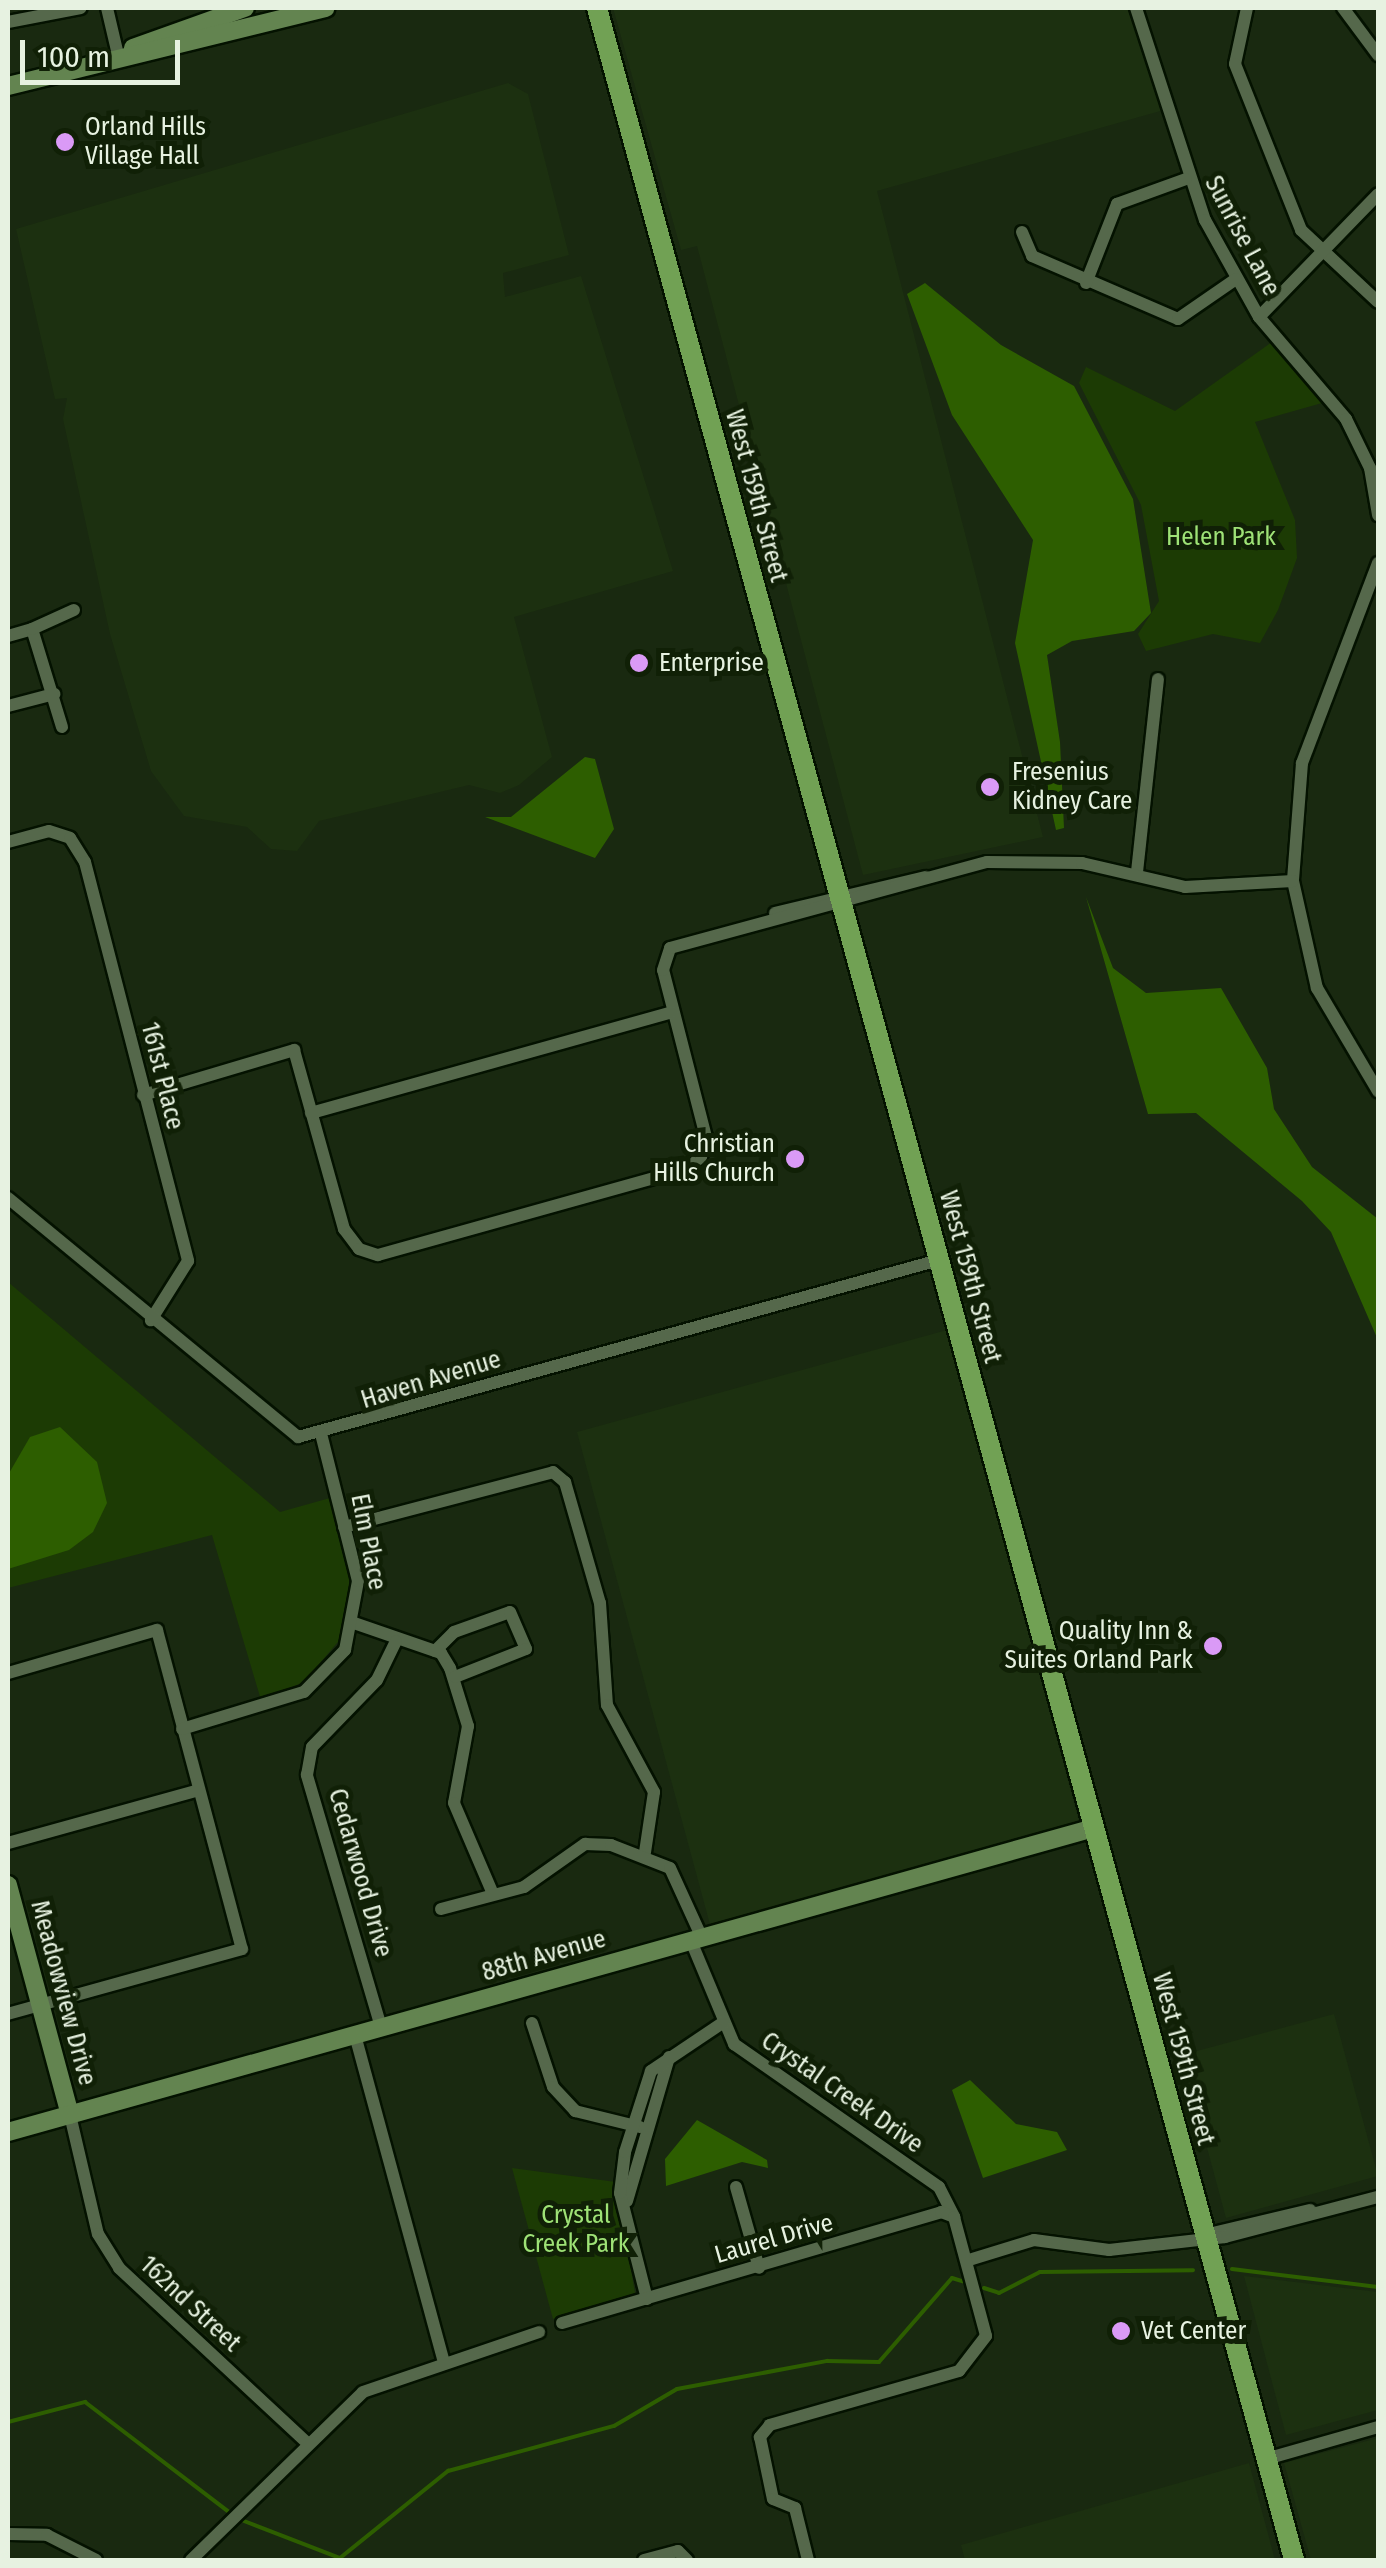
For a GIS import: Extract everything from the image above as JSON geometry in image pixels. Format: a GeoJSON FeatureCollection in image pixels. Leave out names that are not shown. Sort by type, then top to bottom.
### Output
{"type":"FeatureCollection","features":[{"type":"Feature","properties":{"kind":"main road","name":"West 159th Street"},"geometry":{"type":"LineString","coordinates":[[596,8],[1294,2560]]}},
{"type":"Feature","properties":{"kind":"street"},"geometry":{"type":"LineString","coordinates":[[8,22],[81,8]]}},
{"type":"Feature","properties":{"kind":"street"},"geometry":{"type":"LineString","coordinates":[[107,8],[118,55]]}},
{"type":"Feature","properties":{"kind":"street"},"geometry":{"type":"LineString","coordinates":[[118,55],[245,8]]}},
{"type":"Feature","properties":{"kind":"street"},"geometry":{"type":"LineString","coordinates":[[8,86],[118,55],[326,8]]}},
{"type":"Feature","properties":{"kind":"street","name":"Sunrise Lane"},"geometry":{"type":"LineString","coordinates":[[1136,8],[1186,179],[1236,279],[1260,317],[1346,420],[1374,466],[1378,515]]}},
{"type":"Feature","properties":{"kind":"street"},"geometry":{"type":"LineString","coordinates":[[1247,8],[1235,64],[1302,230],[1378,302]]}},
{"type":"Feature","properties":{"kind":"street"},"geometry":{"type":"LineString","coordinates":[[1343,8],[1378,54]]}},
{"type":"Feature","properties":{"kind":"street"},"geometry":{"type":"LineString","coordinates":[[1086,283],[1118,204],[1186,179]]}},
{"type":"Feature","properties":{"kind":"street"},"geometry":{"type":"LineString","coordinates":[[1260,317],[1325,255],[1378,194]]}},
{"type":"Feature","properties":{"kind":"street"},"geometry":{"type":"LineString","coordinates":[[1022,232],[1032,256],[1086,283],[1178,319],[1236,279]]}},
{"type":"Feature","properties":{"kind":"street"},"geometry":{"type":"LineString","coordinates":[[1378,564],[1302,763],[1293,881],[1317,988],[1378,1091]]}},
{"type":"Feature","properties":{"kind":"street"},"geometry":{"type":"LineString","coordinates":[[8,636],[74,610]]}},
{"type":"Feature","properties":{"kind":"street"},"geometry":{"type":"LineString","coordinates":[[32,629],[62,727]]}},
{"type":"Feature","properties":{"kind":"street"},"geometry":{"type":"LineString","coordinates":[[1137,872],[1158,679]]}},
{"type":"Feature","properties":{"kind":"street"},"geometry":{"type":"LineString","coordinates":[[8,702],[54,694]]}},
{"type":"Feature","properties":{"kind":"street","name":"161st Place"},"geometry":{"type":"LineString","coordinates":[[8,842],[48,831],[70,838],[85,862],[188,1262],[151,1320]]}},
{"type":"Feature","properties":{"kind":"street"},"geometry":{"type":"LineString","coordinates":[[144,1095],[294,1050],[310,1113],[359,1249],[378,1255],[687,1169],[701,1156],[706,1137],[663,970],[670,948],[767,919],[1003,862],[1137,872],[1186,886],[1293,881]]}},
{"type":"Feature","properties":{"kind":"street"},"geometry":{"type":"LineString","coordinates":[[310,1113],[672,1012]]}},
{"type":"Feature","properties":{"kind":"street"},"geometry":{"type":"LineString","coordinates":[[8,1198],[262,1414],[298,1436],[321,1434]]}},
{"type":"Feature","properties":{"kind":"street","name":"Haven Avenue"},"geometry":{"type":"LineString","coordinates":[[321,1434],[939,1260]]}},
{"type":"Feature","properties":{"kind":"street","name":"Elm Place"},"geometry":{"type":"LineString","coordinates":[[182,1729],[304,1692],[330,1672],[354,1623],[358,1581],[321,1434]]}},
{"type":"Feature","properties":{"kind":"street"},"geometry":{"type":"LineString","coordinates":[[344,1527],[553,1472],[565,1482],[600,1603],[607,1705],[654,1792],[645,1852],[585,1844],[524,1887],[440,1909]]}},
{"type":"Feature","properties":{"kind":"street"},"geometry":{"type":"LineString","coordinates":[[435,1652],[454,1632],[510,1612],[526,1649],[454,1678]]}},
{"type":"Feature","properties":{"kind":"street"},"geometry":{"type":"LineString","coordinates":[[354,1623],[396,1642],[435,1652],[454,1678],[468,1726],[454,1803],[494,1894]]}},
{"type":"Feature","properties":{"kind":"street"},"geometry":{"type":"LineString","coordinates":[[8,1672],[157,1630],[242,1949],[8,2014]]}},
{"type":"Feature","properties":{"kind":"street","name":"Cedarwood Drive"},"geometry":{"type":"LineString","coordinates":[[381,2028],[308,1775],[312,1747],[377,1680],[396,1642]]}},
{"type":"Feature","properties":{"kind":"street"},"geometry":{"type":"LineString","coordinates":[[8,1844],[199,1790]]}},
{"type":"Feature","properties":{"kind":"street","name":"88th Avenue"},"geometry":{"type":"LineString","coordinates":[[8,2132],[1094,1828]]}},
{"type":"Feature","properties":{"kind":"street","name":"Crystal Creek Drive"},"geometry":{"type":"LineString","coordinates":[[645,1852],[670,1868],[734,2044],[782,2084],[939,2187],[954,2216]]}},
{"type":"Feature","properties":{"kind":"street","name":"Meadowview Drive"},"geometry":{"type":"LineString","coordinates":[[8,1885],[70,2114]]}},
{"type":"Feature","properties":{"kind":"street"},"geometry":{"type":"LineString","coordinates":[[532,2022],[553,2087],[575,2112],[638,2127]]}},
{"type":"Feature","properties":{"kind":"street"},"geometry":{"type":"LineString","coordinates":[[647,2298],[626,2220],[621,2172],[638,2127],[650,2071],[672,2050],[724,2022]]}},
{"type":"Feature","properties":{"kind":"street"},"geometry":{"type":"LineString","coordinates":[[355,2035],[384,2129],[443,2359]]}},
{"type":"Feature","properties":{"kind":"street","name":"162nd Street"},"geometry":{"type":"LineString","coordinates":[[70,2114],[98,2234],[119,2268],[306,2442]]}},
{"type":"Feature","properties":{"kind":"street"},"geometry":{"type":"LineString","coordinates":[[736,2187],[759,2268]]}},
{"type":"Feature","properties":{"kind":"street"},"geometry":{"type":"LineString","coordinates":[[969,2260],[1034,2240],[1109,2250],[1205,2236],[1378,2197]]}},
{"type":"Feature","properties":{"kind":"street","name":"Laurel Drive"},"geometry":{"type":"LineString","coordinates":[[562,2323],[942,2212],[954,2216]]}},
{"type":"Feature","properties":{"kind":"street"},"geometry":{"type":"LineString","coordinates":[[808,2560],[795,2508],[772,2499],[760,2437],[770,2424],[959,2371],[986,2336],[969,2260],[954,2216]]}},
{"type":"Feature","properties":{"kind":"street"},"geometry":{"type":"LineString","coordinates":[[191,2560],[306,2442],[363,2392],[443,2359],[539,2332]]}},
{"type":"Feature","properties":{"kind":"street"},"geometry":{"type":"LineString","coordinates":[[1266,2459],[1378,2427]]}},
{"type":"Feature","properties":{"kind":"street"},"geometry":{"type":"LineString","coordinates":[[8,2534],[47,2534],[96,2560]]}},
{"type":"Feature","properties":{"kind":"street"},"geometry":{"type":"LineString","coordinates":[[644,2560],[678,2551],[686,2560]]}},
{"type":"Feature","properties":{"kind":"shaded area"},"geometry":{"type":"Polygon","coordinates":[[[613,8],[1144,8],[1171,108],[877,191],[1043,837],[863,875],[697,246],[681,250],[613,8]]]}},
{"type":"Feature","properties":{"kind":"shaded area"},"geometry":{"type":"Polygon","coordinates":[[[508,83],[528,94],[569,255],[503,273],[505,297],[581,276],[673,571],[514,617],[552,757],[519,785],[500,793],[469,785],[319,821],[297,851],[271,849],[247,827],[184,816],[151,771],[110,634],[63,419],[67,398],[55,399],[16,229],[508,83]]]}},
{"type":"Feature","properties":{"kind":"shaded area"},"geometry":{"type":"Polygon","coordinates":[[[925,283],[1001,345],[1074,386],[1133,499],[1151,613],[1134,631],[1072,641],[1047,655],[1060,742],[1064,828],[1056,830],[1015,643],[1033,540],[952,415],[907,294],[925,283]]]}},
{"type":"Feature","properties":{"kind":"shaded area"},"geometry":{"type":"Polygon","coordinates":[[[585,757],[595,759],[614,829],[595,858],[485,817],[511,817],[585,757]]]}},
{"type":"Feature","properties":{"kind":"shaded area"},"geometry":{"type":"Polygon","coordinates":[[[1086,897],[1113,968],[1146,993],[1221,988],[1267,1068],[1274,1109],[1312,1167],[1378,1219],[1378,1340],[1331,1232],[1302,1201],[1196,1113],[1148,1114],[1086,897]]]}},
{"type":"Feature","properties":{"kind":"shaded area"},"geometry":{"type":"Polygon","coordinates":[[[947,1330],[1081,1829],[712,1932],[577,1432],[947,1330]]]}},
{"type":"Feature","properties":{"kind":"shaded area"},"geometry":{"type":"Polygon","coordinates":[[[60,1427],[97,1462],[107,1503],[93,1532],[69,1550],[8,1569],[8,1475],[30,1437],[60,1427]]]}},
{"type":"Feature","properties":{"kind":"shaded area"},"geometry":{"type":"Polygon","coordinates":[[[1334,2014],[1378,2176],[1226,2218],[1182,2055],[1334,2014]]]}},
{"type":"Feature","properties":{"kind":"shaded area"},"geometry":{"type":"Polygon","coordinates":[[[970,2080],[1016,2124],[1057,2132],[1067,2150],[983,2178],[952,2090],[970,2080]]]}},
{"type":"Feature","properties":{"kind":"shaded area"},"geometry":{"type":"Polygon","coordinates":[[[697,2120],[767,2160],[768,2168],[742,2162],[666,2186],[665,2159],[697,2120]]]}},
{"type":"Feature","properties":{"kind":"shaded area"},"geometry":{"type":"Polygon","coordinates":[[[1244,2276],[1378,2292],[1378,2410],[1286,2435],[1244,2276]]]}},
{"type":"Feature","properties":{"kind":"shaded area"},"geometry":{"type":"Polygon","coordinates":[[[1378,2438],[1378,2560],[1311,2560],[1284,2463],[1378,2438]]]}},
{"type":"Feature","properties":{"kind":"shaded area"},"geometry":{"type":"Polygon","coordinates":[[[1249,2463],[1275,2560],[965,2560],[961,2545],[1249,2463]]]}},
{"type":"Feature","properties":{"kind":"green space","name":"Helen Park"},"geometry":{"type":"Polygon","coordinates":[[[1272,342],[1322,403],[1255,422],[1295,520],[1297,558],[1278,610],[1260,643],[1213,634],[1146,651],[1138,634],[1159,601],[1141,505],[1079,383],[1086,367],[1175,411],[1272,342]]]}},
{"type":"Feature","properties":{"kind":"green space"},"geometry":{"type":"Polygon","coordinates":[[[8,1282],[280,1512],[330,1498],[352,1583],[342,1637],[304,1682],[261,1700],[212,1535],[8,1588],[8,1282]]]}},
{"type":"Feature","properties":{"kind":"green space","name":"Crystal Creek Park"},"geometry":{"type":"Polygon","coordinates":[[[512,2168],[616,2182],[635,2293],[553,2319],[512,2168]]]}},
{"type":"Feature","properties":{"kind":"waterway"},"geometry":{"type":"LineString","coordinates":[[1232,2269],[1378,2287]]}},
{"type":"Feature","properties":{"kind":"waterway"},"geometry":{"type":"LineString","coordinates":[[984,2288],[999,2293],[1040,2272],[1193,2270]]}},
{"type":"Feature","properties":{"kind":"waterway"},"geometry":{"type":"LineString","coordinates":[[244,2521],[340,2558],[448,2471],[614,2426],[677,2389],[827,2361],[879,2362],[952,2278],[965,2282]]}},
{"type":"Feature","properties":{"kind":"waterway"},"geometry":{"type":"LineString","coordinates":[[8,2422],[85,2402],[229,2512]]}},
{"type":"Feature","properties":{"kind":"place","name":"Orland Hills Village Hall"},"geometry":{"type":"Point","coordinates":[65,142]}},
{"type":"Feature","properties":{"kind":"place","name":"Enterprise"},"geometry":{"type":"Point","coordinates":[639,663]}},
{"type":"Feature","properties":{"kind":"place","name":"Fresenius Kidney Care"},"geometry":{"type":"Point","coordinates":[990,787]}},
{"type":"Feature","properties":{"kind":"place","name":"Christian Hills Church"},"geometry":{"type":"Point","coordinates":[795,1159]}},
{"type":"Feature","properties":{"kind":"place","name":"Quality Inn & Suites Orland Park"},"geometry":{"type":"Point","coordinates":[1213,1646]}},
{"type":"Feature","properties":{"kind":"place","name":"Vet Center"},"geometry":{"type":"Point","coordinates":[1121,2331]}}]}
